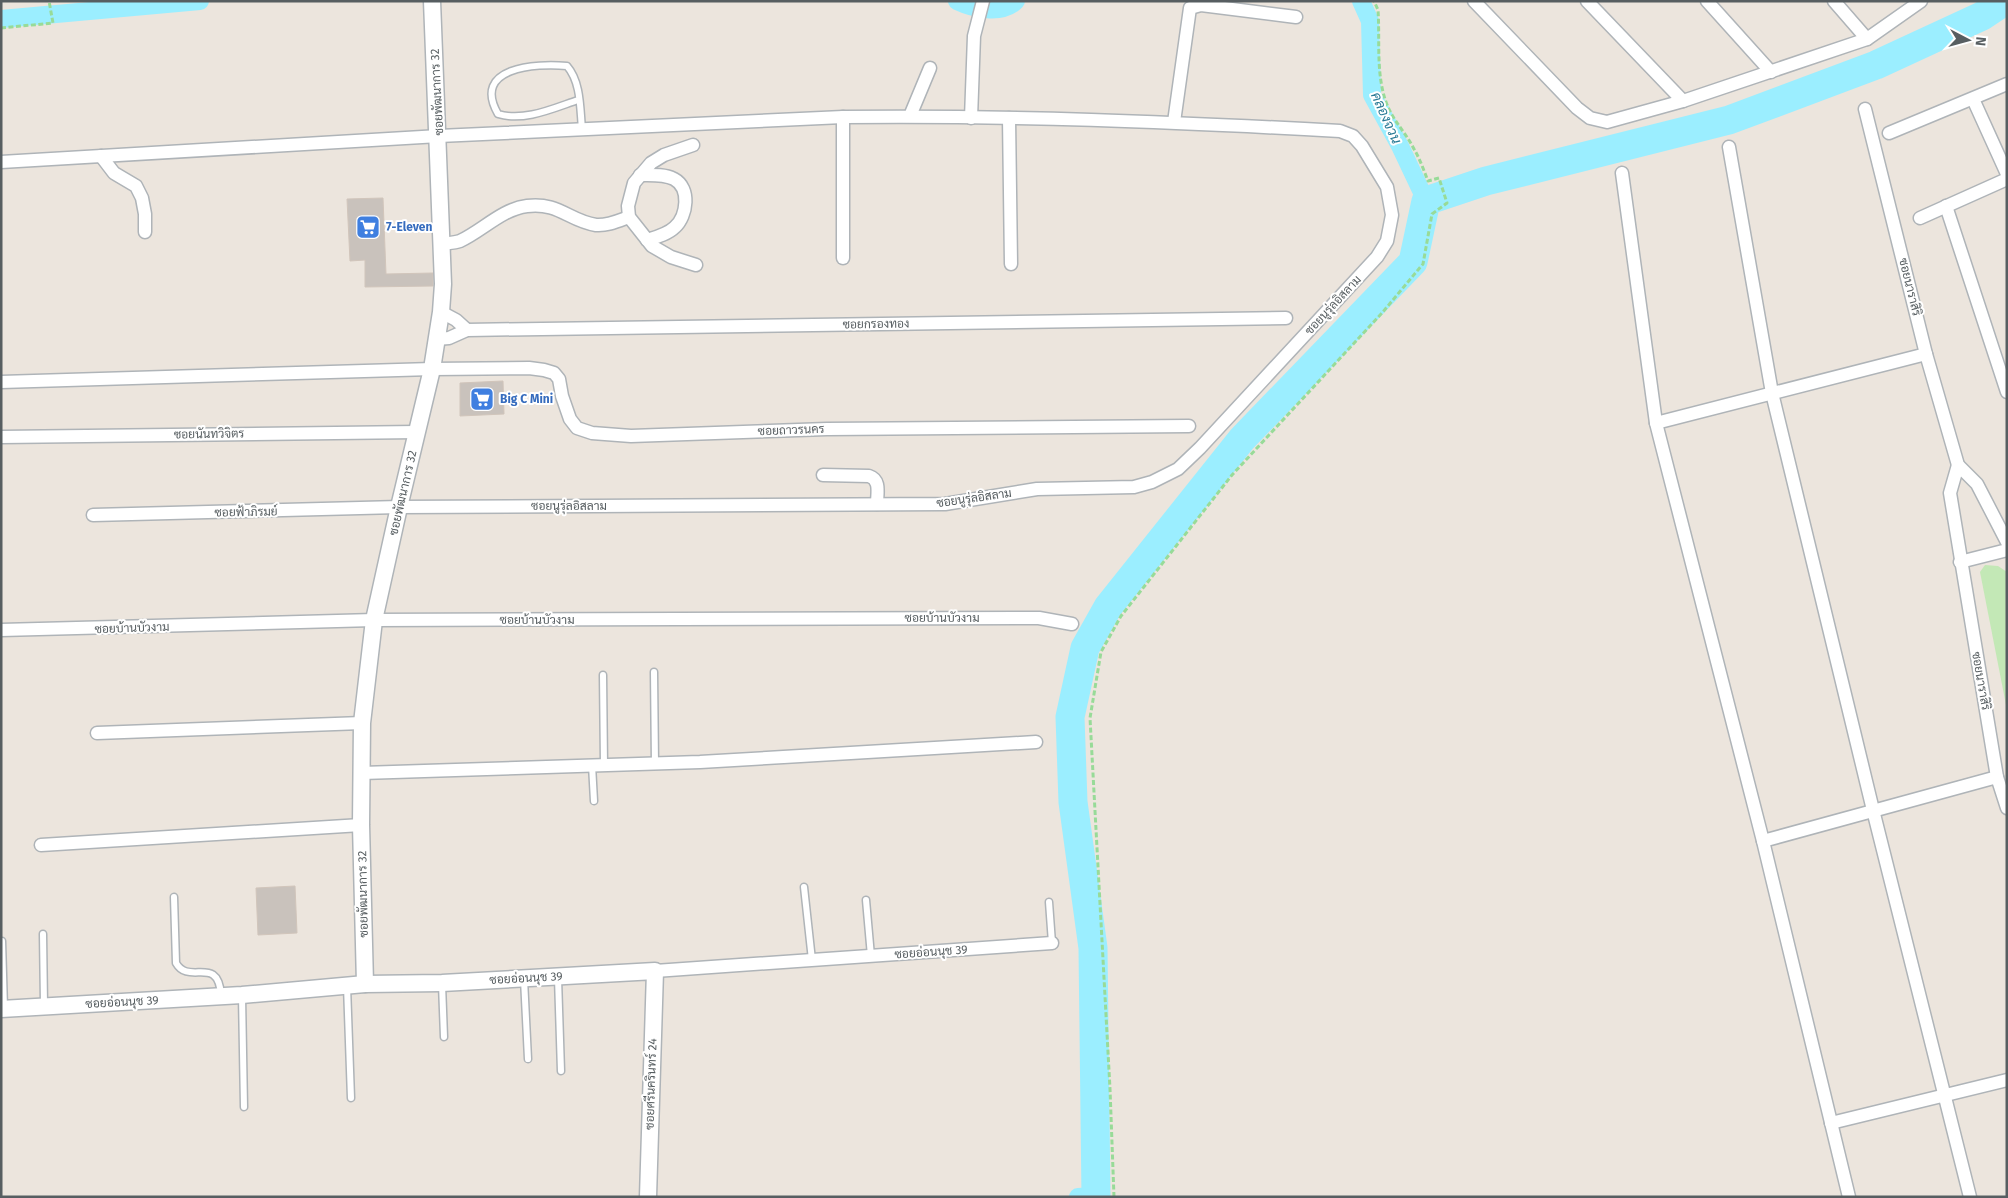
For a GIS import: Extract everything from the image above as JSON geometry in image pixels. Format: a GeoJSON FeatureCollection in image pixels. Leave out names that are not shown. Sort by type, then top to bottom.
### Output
{"type":"FeatureCollection","features":[{"type":"Feature","properties":{"kind":"street","name":"ซอยพัฒนาการ 32"},"geometry":{"type":"LineString","coordinates":[[365,984],[362,723],[374,620],[432,369],[441,312],[443,284],[439,136],[432,1]]}},
{"type":"Feature","properties":{"kind":"street"},"geometry":{"type":"LineString","coordinates":[[971,118],[974,36],[983,1]]}},
{"type":"Feature","properties":{"kind":"street"},"geometry":{"type":"LineString","coordinates":[[1474,1],[1577,108],[1590,118],[1607,122],[1684,101],[1867,40],[1921,1]]}},
{"type":"Feature","properties":{"kind":"street"},"geometry":{"type":"LineString","coordinates":[[1587,1],[1684,101]]}},
{"type":"Feature","properties":{"kind":"street"},"geometry":{"type":"LineString","coordinates":[[1707,1],[1771,72]]}},
{"type":"Feature","properties":{"kind":"street"},"geometry":{"type":"LineString","coordinates":[[1834,1],[1867,40]]}},
{"type":"Feature","properties":{"kind":"street"},"geometry":{"type":"LineString","coordinates":[[1174,122],[1190,8],[1201,5],[1296,17]]}},
{"type":"Feature","properties":{"kind":"street"},"geometry":{"type":"LineString","coordinates":[[910,116],[930,68]]}},
{"type":"Feature","properties":{"kind":"street"},"geometry":{"type":"LineString","coordinates":[[1889,133],[2007,84]]}},
{"type":"Feature","properties":{"kind":"street"},"geometry":{"type":"LineString","coordinates":[[1974,99],[2007,174]]}},
{"type":"Feature","properties":{"kind":"street","name":"ซอยนาราสิริ"},"geometry":{"type":"LineString","coordinates":[[1865,109],[1926,354],[1958,465],[1977,484],[2007,542]]}},
{"type":"Feature","properties":{"kind":"street","name":"ซอยนูรุ่ลอิสลาม"},"geometry":{"type":"LineString","coordinates":[[1,162],[439,136],[843,117],[910,116],[1174,122],[1340,131],[1353,136],[1362,146],[1387,187],[1392,215],[1388,241],[1377,257],[1200,448],[1178,469],[1152,482],[1134,487],[1037,488],[945,504],[399,507]]}},
{"type":"Feature","properties":{"kind":"street"},"geometry":{"type":"LineString","coordinates":[[843,117],[843,258]]}},
{"type":"Feature","properties":{"kind":"street"},"geometry":{"type":"LineString","coordinates":[[1009,118],[1011,264]]}},
{"type":"Feature","properties":{"kind":"street"},"geometry":{"type":"LineString","coordinates":[[693,145],[651,163],[640,175],[634,183],[629,197],[629,217],[647,240],[661,252],[696,265]]}},
{"type":"Feature","properties":{"kind":"street"},"geometry":{"type":"LineString","coordinates":[[1729,147],[1772,393],[1970,1197]]}},
{"type":"Feature","properties":{"kind":"street"},"geometry":{"type":"LineString","coordinates":[[101,156],[114,173],[136,186],[142,198],[145,214],[145,232]]}},
{"type":"Feature","properties":{"kind":"street"},"geometry":{"type":"LineString","coordinates":[[1622,173],[1656,422],[1850,1197]]}},
{"type":"Feature","properties":{"kind":"street"},"geometry":{"type":"LineString","coordinates":[[640,175],[667,176],[676,180],[684,191],[684,210],[676,226],[666,234],[647,240]]}},
{"type":"Feature","properties":{"kind":"street"},"geometry":{"type":"LineString","coordinates":[[1920,218],[2007,179]]}},
{"type":"Feature","properties":{"kind":"street"},"geometry":{"type":"LineString","coordinates":[[441,244],[458,242],[507,213],[524,206],[542,205],[562,210],[584,222],[597,225],[610,224],[629,217]]}},
{"type":"Feature","properties":{"kind":"street"},"geometry":{"type":"LineString","coordinates":[[1946,206],[2007,392]]}},
{"type":"Feature","properties":{"kind":"street"},"geometry":{"type":"LineString","coordinates":[[441,312],[456,320],[467,330]]}},
{"type":"Feature","properties":{"kind":"street","name":"ซอยกรองทอง"},"geometry":{"type":"LineString","coordinates":[[436,339],[448,338],[467,330],[1286,318]]}},
{"type":"Feature","properties":{"kind":"street"},"geometry":{"type":"LineString","coordinates":[[1656,422],[1926,354]]}},
{"type":"Feature","properties":{"kind":"street","name":"ซอยถาวรนคร"},"geometry":{"type":"LineString","coordinates":[[432,369],[529,368],[554,373],[559,379],[562,396],[570,419],[577,428],[592,433],[631,436],[827,429],[1189,426]]}},
{"type":"Feature","properties":{"kind":"street"},"geometry":{"type":"LineString","coordinates":[[1,382],[432,369]]}},
{"type":"Feature","properties":{"kind":"street","name":"ซอยนันทวิจิตร"},"geometry":{"type":"LineString","coordinates":[[1,437],[418,432]]}},
{"type":"Feature","properties":{"kind":"street","name":"ซอยนาราสิริ"},"geometry":{"type":"LineString","coordinates":[[1958,465],[1950,493],[1997,777],[2007,808]]}},
{"type":"Feature","properties":{"kind":"street"},"geometry":{"type":"LineString","coordinates":[[823,475],[869,476],[875,478],[878,482],[877,504]]}},
{"type":"Feature","properties":{"kind":"street","name":"ซอยฟ้าภิรมย์"},"geometry":{"type":"LineString","coordinates":[[93,515],[399,507]]}},
{"type":"Feature","properties":{"kind":"street"},"geometry":{"type":"LineString","coordinates":[[1960,562],[2007,550]]}},
{"type":"Feature","properties":{"kind":"street","name":"ซอยบ้านบัวงาม"},"geometry":{"type":"LineString","coordinates":[[1,630],[374,620],[1039,618],[1072,624]]}},
{"type":"Feature","properties":{"kind":"street"},"geometry":{"type":"LineString","coordinates":[[97,733],[362,723]]}},
{"type":"Feature","properties":{"kind":"street"},"geometry":{"type":"LineString","coordinates":[[362,772],[655,764],[1036,742]]}},
{"type":"Feature","properties":{"kind":"street"},"geometry":{"type":"LineString","coordinates":[[1762,841],[1997,777]]}},
{"type":"Feature","properties":{"kind":"street"},"geometry":{"type":"LineString","coordinates":[[41,845],[362,826]]}},
{"type":"Feature","properties":{"kind":"street","name":"ซอยอ่อนนุช 39"},"geometry":{"type":"LineString","coordinates":[[2,1009],[242,995],[365,984],[442,983],[655,971],[1052,943]]}},
{"type":"Feature","properties":{"kind":"street","name":"ซอยศรีนครินทร์ 24"},"geometry":{"type":"LineString","coordinates":[[648,1197],[655,971]]}},
{"type":"Feature","properties":{"kind":"street"},"geometry":{"type":"LineString","coordinates":[[1831,1123],[2007,1080]]}},
{"type":"Feature","properties":{"kind":"lane"},"geometry":{"type":"LineString","coordinates":[[578,100],[550,110],[508,117],[498,114],[492,103],[492,89],[496,79],[508,72],[552,64],[567,66],[574,74],[578,100],[582,129]]}},
{"type":"Feature","properties":{"kind":"lane"},"geometry":{"type":"LineString","coordinates":[[654,672],[655,764]]}},
{"type":"Feature","properties":{"kind":"lane"},"geometry":{"type":"LineString","coordinates":[[594,801],[603,675]]}},
{"type":"Feature","properties":{"kind":"lane"},"geometry":{"type":"LineString","coordinates":[[804,887],[812,960]]}},
{"type":"Feature","properties":{"kind":"lane"},"geometry":{"type":"LineString","coordinates":[[174,897],[176,963],[179,969],[185,972],[210,973],[216,977],[220,982],[222,996]]}},
{"type":"Feature","properties":{"kind":"lane"},"geometry":{"type":"LineString","coordinates":[[866,900],[870,956]]}},
{"type":"Feature","properties":{"kind":"lane"},"geometry":{"type":"LineString","coordinates":[[1049,902],[1052,943]]}},
{"type":"Feature","properties":{"kind":"lane"},"geometry":{"type":"LineString","coordinates":[[43,934],[44,1007]]}},
{"type":"Feature","properties":{"kind":"lane"},"geometry":{"type":"LineString","coordinates":[[2,941],[2,1009]]}},
{"type":"Feature","properties":{"kind":"lane"},"geometry":{"type":"LineString","coordinates":[[558,976],[561,1071]]}},
{"type":"Feature","properties":{"kind":"lane"},"geometry":{"type":"LineString","coordinates":[[524,978],[528,1059]]}},
{"type":"Feature","properties":{"kind":"lane"},"geometry":{"type":"LineString","coordinates":[[442,983],[444,1037]]}},
{"type":"Feature","properties":{"kind":"lane"},"geometry":{"type":"LineString","coordinates":[[347,986],[351,1098]]}},
{"type":"Feature","properties":{"kind":"lane"},"geometry":{"type":"LineString","coordinates":[[242,995],[244,1106]]}},
{"type":"Feature","properties":{"kind":"path"},"geometry":{"type":"LineString","coordinates":[[1,28],[53,23],[49,1]]}},
{"type":"Feature","properties":{"kind":"path"},"geometry":{"type":"LineString","coordinates":[[1114,1197],[1090,718],[1101,652],[1121,616],[1232,474],[1382,313],[1423,264],[1432,214],[1447,203],[1439,178],[1428,181],[1414,149],[1394,122],[1385,99],[1380,71],[1378,10],[1374,1]]}},
{"type":"Feature","properties":{"kind":"green space"},"geometry":{"type":"Polygon","coordinates":[[[1985,565],[1998,566],[2007,572],[2007,710],[1980,572],[1985,565]]]}},
{"type":"Feature","properties":{"kind":"building"},"geometry":{"type":"Polygon","coordinates":[[[383,198],[386,274],[433,273],[433,286],[365,287],[365,260],[350,261],[347,199],[383,198]]]}},
{"type":"Feature","properties":{"kind":"building","name":"Big C Mini"},"geometry":{"type":"Polygon","coordinates":[[[503,381],[504,414],[460,416],[460,383],[503,381]]]}},
{"type":"Feature","properties":{"kind":"building"},"geometry":{"type":"Polygon","coordinates":[[[295,886],[297,933],[258,935],[256,888],[295,886]]]}},
{"type":"Feature","properties":{"kind":"waterway","name":"คลองจวน"},"geometry":{"type":"LineString","coordinates":[[1,19],[200,1]]}},
{"type":"Feature","properties":{"kind":"waterway","name":"คลองจวน"},"geometry":{"type":"LineString","coordinates":[[957,1],[988,9],[1003,8],[1016,1]]}},
{"type":"Feature","properties":{"kind":"waterway","name":"คลองจวน"},"geometry":{"type":"LineString","coordinates":[[1361,1],[1370,21],[1372,95],[1400,146],[1426,201]]}},
{"type":"Feature","properties":{"kind":"waterway"},"geometry":{"type":"LineString","coordinates":[[1096,1197],[1093,948],[1073,802],[1070,717],[1085,648],[1108,607],[1242,439],[1413,262],[1426,201],[1486,181],[1729,120],[1876,65],[1982,16],[2005,1]]}},
{"type":"Feature","properties":{"kind":"waterway"},"geometry":{"type":"LineString","coordinates":[[1078,1197],[1096,1196]]}},
{"type":"Feature","properties":{"kind":"place","name":"7-Eleven"},"geometry":{"type":"Point","coordinates":[368,227]}},
{"type":"Feature","properties":{"kind":"place","name":"Big C Mini"},"geometry":{"type":"Point","coordinates":[482,399]}}]}
